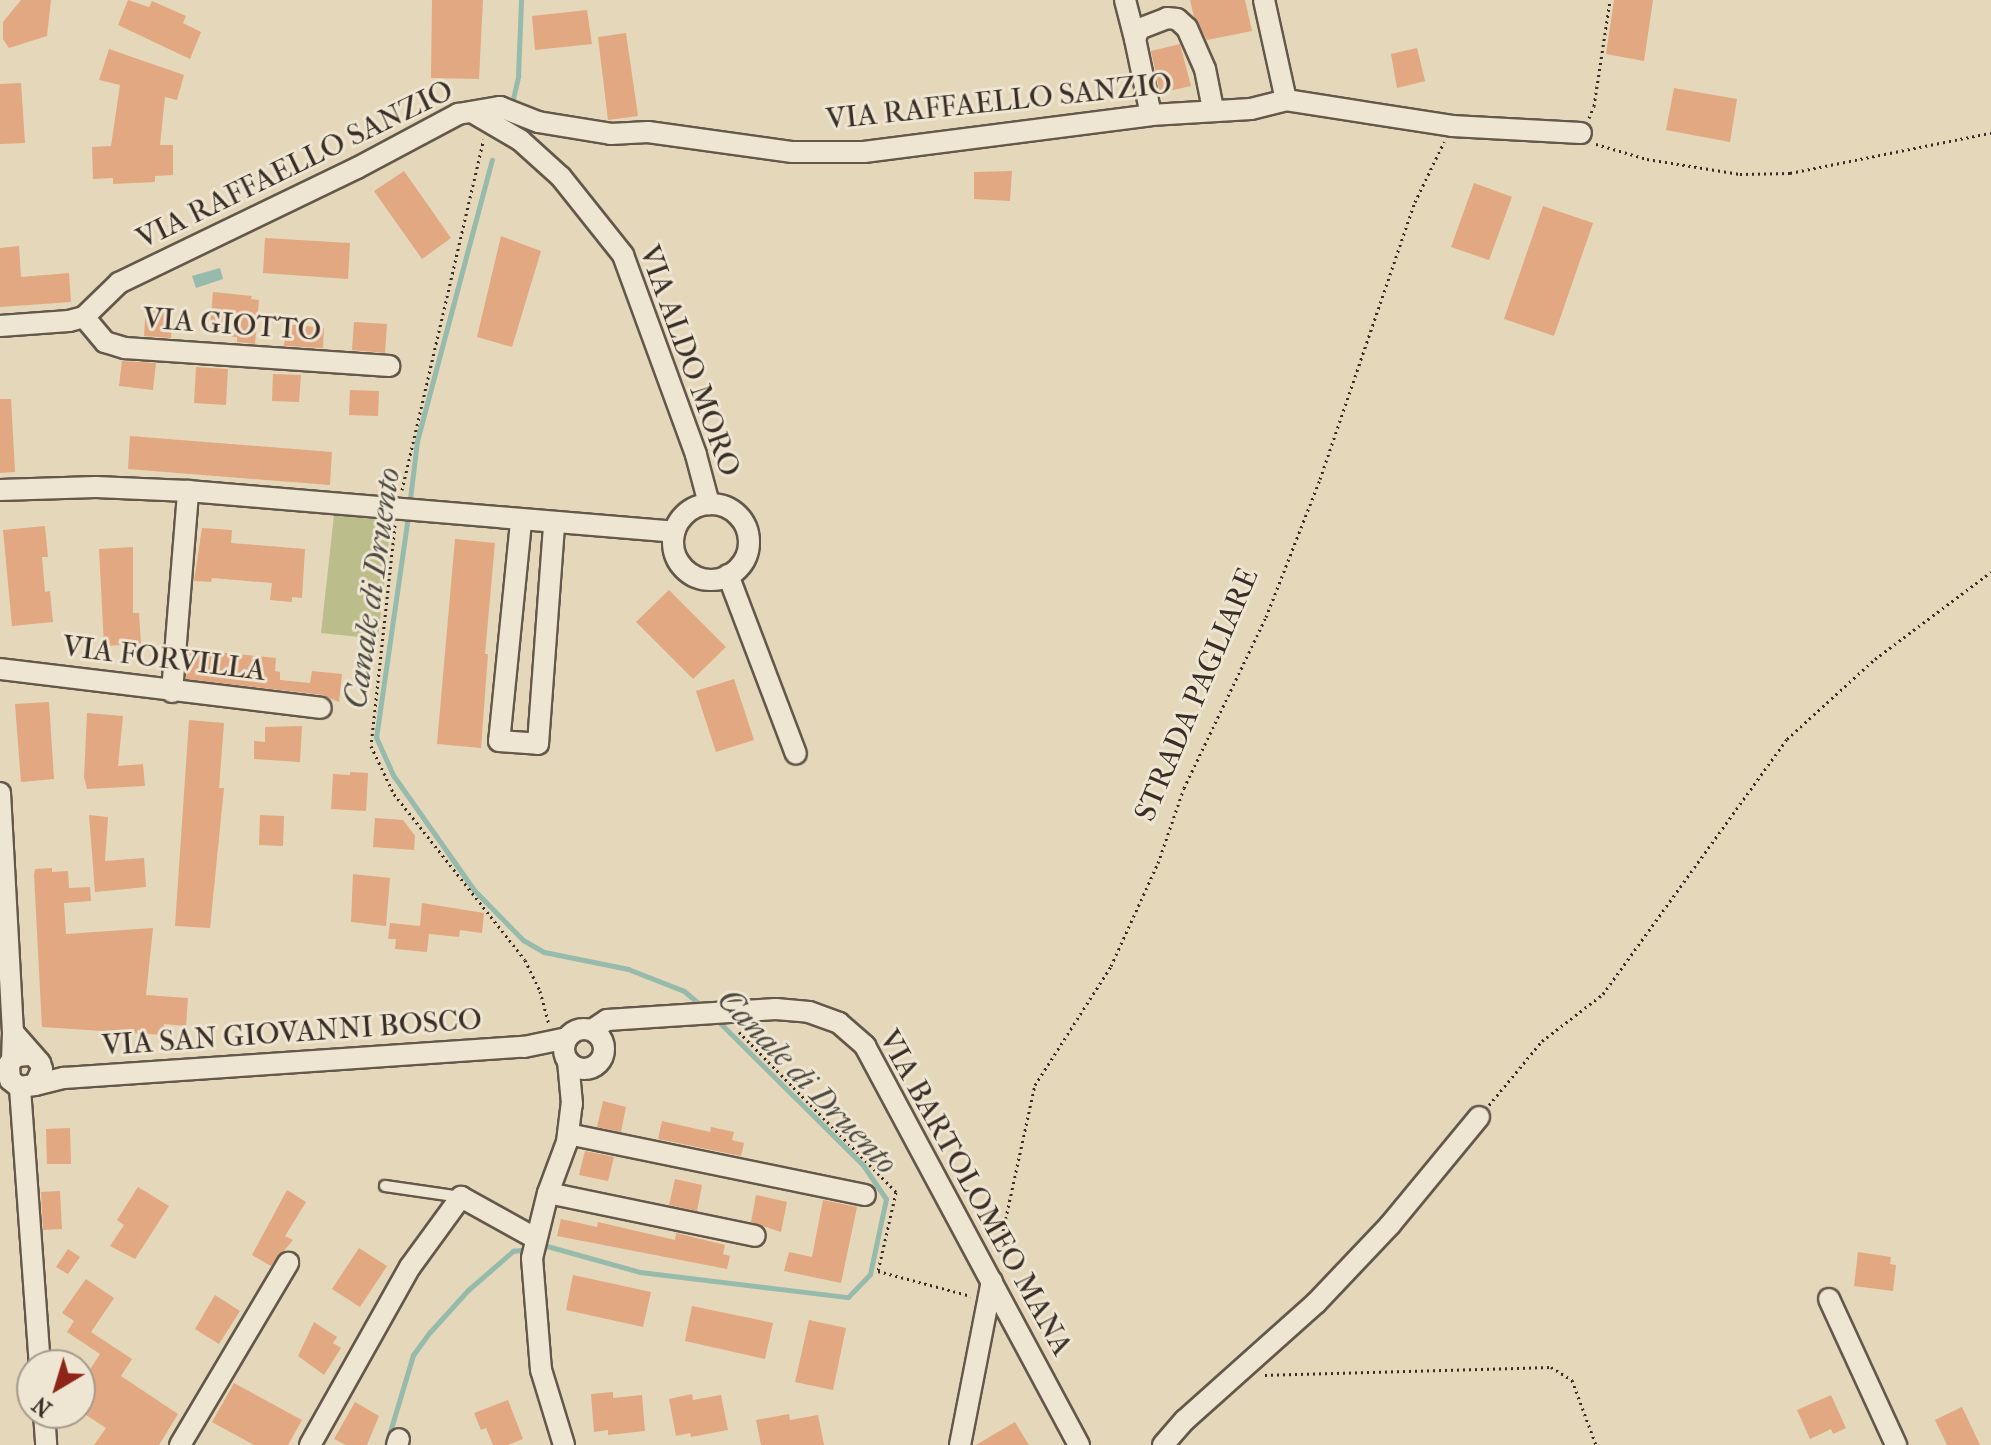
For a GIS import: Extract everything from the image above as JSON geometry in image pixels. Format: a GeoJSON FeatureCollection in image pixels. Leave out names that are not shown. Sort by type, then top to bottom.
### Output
{"type":"FeatureCollection","features":[{"type":"Feature","properties":{"kind":"street"},"geometry":{"type":"LineString","coordinates":[[1125,0],[1151,115]]}},
{"type":"Feature","properties":{"kind":"street"},"geometry":{"type":"LineString","coordinates":[[1180,0],[1187,28],[1205,69],[1213,109]]}},
{"type":"Feature","properties":{"kind":"street"},"geometry":{"type":"LineString","coordinates":[[1264,0],[1286,100]]}},
{"type":"Feature","properties":{"kind":"street"},"geometry":{"type":"LineString","coordinates":[[1135,39],[1139,29],[1167,18],[1177,19],[1187,28]]}},
{"type":"Feature","properties":{"kind":"street","name":"VIA RAFFAELLO SANZIO"},"geometry":{"type":"LineString","coordinates":[[84,317],[119,283],[357,168],[458,114],[480,116],[500,107],[538,122],[611,134],[648,132],[793,152],[864,152],[1151,115],[1251,109],[1286,100],[1452,126],[1581,133]]}},
{"type":"Feature","properties":{"kind":"street","name":"VIA ALDO MORO"},"geometry":{"type":"LineString","coordinates":[[480,116],[520,140],[561,177],[623,255],[696,455],[709,504]]}},
{"type":"Feature","properties":{"kind":"street"},"geometry":{"type":"LineString","coordinates":[[0,326],[84,317]]}},
{"type":"Feature","properties":{"kind":"street","name":"VIA GIOTTO"},"geometry":{"type":"LineString","coordinates":[[84,317],[105,342],[125,348],[389,366]]}},
{"type":"Feature","properties":{"kind":"street"},"geometry":{"type":"LineString","coordinates":[[0,490],[96,487],[188,491],[554,525],[674,532]]}},
{"type":"Feature","properties":{"kind":"street"},"geometry":{"type":"LineString","coordinates":[[172,692],[188,491]]}},
{"type":"Feature","properties":{"kind":"street"},"geometry":{"type":"LineString","coordinates":[[709,504],[723,506],[745,525],[749,539],[747,554],[740,567],[728,575],[707,579],[687,571],[675,553],[674,532],[687,512],[709,504]]}},
{"type":"Feature","properties":{"kind":"street"},"geometry":{"type":"LineString","coordinates":[[521,522],[499,741],[538,744],[554,525]]}},
{"type":"Feature","properties":{"kind":"street"},"geometry":{"type":"LineString","coordinates":[[728,575],[796,754]]}},
{"type":"Feature","properties":{"kind":"street","name":"VIA FORVILLA"},"geometry":{"type":"LineString","coordinates":[[0,669],[321,708]]}},
{"type":"Feature","properties":{"kind":"street"},"geometry":{"type":"LineString","coordinates":[[0,793],[13,1032],[39,1349]]}},
{"type":"Feature","properties":{"kind":"street","name":"VIA BARTOLOMEO MANA"},"geometry":{"type":"LineString","coordinates":[[592,1030],[607,1020],[776,1009],[809,1012],[839,1023],[865,1046],[990,1291],[1079,1445]]}},
{"type":"Feature","properties":{"kind":"street","name":"VIA BARTOLOMEO MANA"},"geometry":{"type":"LineString","coordinates":[[572,1104],[618,1033],[643,1020]]}},
{"type":"Feature","properties":{"kind":"street"},"geometry":{"type":"LineString","coordinates":[[563,1049],[579,1069],[601,1056],[601,1038],[592,1030],[576,1030],[563,1049],[572,1104],[568,1134],[534,1246],[541,1370],[564,1445]]}},
{"type":"Feature","properties":{"kind":"street","name":"VIA SAN GIOVANNI BOSCO"},"geometry":{"type":"LineString","coordinates":[[18,1076],[64,1078],[524,1047],[563,1049]]}},
{"type":"Feature","properties":{"kind":"street"},"geometry":{"type":"LineString","coordinates":[[1163,1445],[1194,1411],[1316,1303],[1390,1225],[1479,1117]]}},
{"type":"Feature","properties":{"kind":"street"},"geometry":{"type":"LineString","coordinates":[[568,1134],[865,1195]]}},
{"type":"Feature","properties":{"kind":"street"},"geometry":{"type":"LineString","coordinates":[[548,1193],[755,1236]]}},
{"type":"Feature","properties":{"kind":"street"},"geometry":{"type":"LineString","coordinates":[[310,1445],[410,1267],[461,1197],[534,1246]]}},
{"type":"Feature","properties":{"kind":"street"},"geometry":{"type":"LineString","coordinates":[[180,1445],[288,1263]]}},
{"type":"Feature","properties":{"kind":"street"},"geometry":{"type":"LineString","coordinates":[[960,1445],[990,1291]]}},
{"type":"Feature","properties":{"kind":"street"},"geometry":{"type":"LineString","coordinates":[[1829,1299],[1896,1445]]}},
{"type":"Feature","properties":{"kind":"lane"},"geometry":{"type":"LineString","coordinates":[[385,1186],[461,1197]]}},
{"type":"Feature","properties":{"kind":"path"},"geometry":{"type":"LineString","coordinates":[[1610,0],[1594,106],[1581,133],[1599,146],[1647,159],[1740,174],[1790,173],[1844,165],[1991,133]]}},
{"type":"Feature","properties":{"kind":"path"},"geometry":{"type":"LineString","coordinates":[[480,116],[411,444],[405,510],[371,746],[394,794],[525,960],[563,1049]]}},
{"type":"Feature","properties":{"kind":"path","name":"STRADA PAGLIARE"},"geometry":{"type":"LineString","coordinates":[[990,1291],[1035,1085],[1111,966],[1158,863],[1184,788],[1266,617],[1320,479],[1359,356],[1415,202],[1452,126]]}},
{"type":"Feature","properties":{"kind":"path"},"geometry":{"type":"LineString","coordinates":[[1479,1117],[1542,1041],[1603,994],[1787,739],[1875,659],[1991,572]]}},
{"type":"Feature","properties":{"kind":"path"},"geometry":{"type":"LineString","coordinates":[[1265,1375],[1551,1367],[1572,1380],[1596,1445]]}},
{"type":"Feature","properties":{"kind":"green space"},"geometry":{"type":"Polygon","coordinates":[[[334,515],[391,521],[378,639],[321,633],[334,515]]]}},
{"type":"Feature","properties":{"kind":"shaded area"},"geometry":{"type":"Polygon","coordinates":[[[220,268],[223,279],[196,288],[192,276],[220,268]]]}},
{"type":"Feature","properties":{"kind":"building"},"geometry":{"type":"Polygon","coordinates":[[[21,0],[51,0],[47,36],[9,48],[3,39],[3,22],[21,0]]]}},
{"type":"Feature","properties":{"kind":"building"},"geometry":{"type":"Polygon","coordinates":[[[128,0],[149,7],[152,1],[186,16],[183,23],[201,32],[190,59],[118,25],[128,0]]]}},
{"type":"Feature","properties":{"kind":"building"},"geometry":{"type":"Polygon","coordinates":[[[432,0],[483,0],[479,79],[431,78],[432,0]]]}},
{"type":"Feature","properties":{"kind":"building"},"geometry":{"type":"Polygon","coordinates":[[[1190,0],[1245,0],[1252,31],[1207,40],[1194,17],[1190,0]]]}},
{"type":"Feature","properties":{"kind":"building"},"geometry":{"type":"Polygon","coordinates":[[[1614,0],[1653,0],[1644,61],[1606,54],[1614,0]]]}},
{"type":"Feature","properties":{"kind":"building"},"geometry":{"type":"Polygon","coordinates":[[[587,10],[592,44],[535,50],[532,16],[587,10]]]}},
{"type":"Feature","properties":{"kind":"building"},"geometry":{"type":"Polygon","coordinates":[[[626,33],[638,116],[608,120],[598,37],[626,33]]]}},
{"type":"Feature","properties":{"kind":"building"},"geometry":{"type":"Polygon","coordinates":[[[1180,44],[1191,86],[1160,93],[1151,51],[1180,44]]]}},
{"type":"Feature","properties":{"kind":"building"},"geometry":{"type":"Polygon","coordinates":[[[1417,48],[1425,81],[1397,88],[1391,54],[1417,48]]]}},
{"type":"Feature","properties":{"kind":"building"},"geometry":{"type":"Polygon","coordinates":[[[109,49],[184,75],[177,100],[165,97],[160,145],[173,145],[173,175],[155,176],[155,182],[113,184],[113,178],[93,179],[92,147],[111,146],[120,85],[99,80],[109,49]]]}},
{"type":"Feature","properties":{"kind":"building"},"geometry":{"type":"Polygon","coordinates":[[[21,83],[25,143],[0,144],[0,84],[21,83]]]}},
{"type":"Feature","properties":{"kind":"building"},"geometry":{"type":"Polygon","coordinates":[[[1674,88],[1737,99],[1730,142],[1666,130],[1674,88]]]}},
{"type":"Feature","properties":{"kind":"building"},"geometry":{"type":"Polygon","coordinates":[[[404,171],[451,238],[422,259],[374,191],[404,171]]]}},
{"type":"Feature","properties":{"kind":"building"},"geometry":{"type":"Polygon","coordinates":[[[1012,171],[1010,201],[974,199],[974,172],[1012,171]]]}},
{"type":"Feature","properties":{"kind":"building"},"geometry":{"type":"Polygon","coordinates":[[[1474,183],[1512,197],[1489,260],[1451,247],[1474,183]]]}},
{"type":"Feature","properties":{"kind":"building"},"geometry":{"type":"Polygon","coordinates":[[[1543,206],[1593,223],[1554,336],[1504,319],[1543,206]]]}},
{"type":"Feature","properties":{"kind":"building"},"geometry":{"type":"Polygon","coordinates":[[[501,236],[541,251],[512,347],[477,337],[501,236]]]}},
{"type":"Feature","properties":{"kind":"building"},"geometry":{"type":"Polygon","coordinates":[[[265,238],[350,243],[348,279],[263,273],[265,238]]]}},
{"type":"Feature","properties":{"kind":"building"},"geometry":{"type":"Polygon","coordinates":[[[19,246],[21,277],[69,273],[71,302],[0,307],[0,248],[19,246]]]}},
{"type":"Feature","properties":{"kind":"building"},"geometry":{"type":"Polygon","coordinates":[[[213,292],[252,296],[251,299],[259,300],[255,344],[237,342],[237,337],[221,336],[221,329],[210,328],[213,292]]]}},
{"type":"Feature","properties":{"kind":"building"},"geometry":{"type":"Polygon","coordinates":[[[146,305],[173,308],[171,338],[144,336],[146,305]]]}},
{"type":"Feature","properties":{"kind":"building"},"geometry":{"type":"Polygon","coordinates":[[[354,322],[387,324],[385,353],[352,350],[354,322]]]}},
{"type":"Feature","properties":{"kind":"building"},"geometry":{"type":"Polygon","coordinates":[[[286,324],[324,328],[323,348],[284,346],[286,324]]]}},
{"type":"Feature","properties":{"kind":"building"},"geometry":{"type":"Polygon","coordinates":[[[122,361],[156,363],[153,390],[119,386],[122,361]]]}},
{"type":"Feature","properties":{"kind":"building"},"geometry":{"type":"Polygon","coordinates":[[[196,367],[228,369],[226,405],[194,403],[196,367]]]}},
{"type":"Feature","properties":{"kind":"building"},"geometry":{"type":"Polygon","coordinates":[[[273,374],[301,375],[299,402],[272,401],[273,374]]]}},
{"type":"Feature","properties":{"kind":"building"},"geometry":{"type":"Polygon","coordinates":[[[350,390],[379,391],[378,416],[349,415],[350,390]]]}},
{"type":"Feature","properties":{"kind":"building"},"geometry":{"type":"Polygon","coordinates":[[[0,399],[11,399],[15,472],[0,473],[0,399]]]}},
{"type":"Feature","properties":{"kind":"building"},"geometry":{"type":"Polygon","coordinates":[[[130,436],[332,452],[330,485],[128,469],[130,436]]]}},
{"type":"Feature","properties":{"kind":"building"},"geometry":{"type":"Polygon","coordinates":[[[45,526],[48,557],[42,557],[45,592],[50,591],[53,622],[12,626],[3,530],[45,526]]]}},
{"type":"Feature","properties":{"kind":"building"},"geometry":{"type":"Polygon","coordinates":[[[202,528],[232,530],[231,543],[305,549],[302,598],[292,597],[292,602],[270,600],[272,583],[212,578],[211,582],[194,581],[202,528]]]}},
{"type":"Feature","properties":{"kind":"building"},"geometry":{"type":"Polygon","coordinates":[[[455,539],[495,543],[485,654],[488,654],[481,748],[437,744],[455,539]]]}},
{"type":"Feature","properties":{"kind":"building"},"geometry":{"type":"Polygon","coordinates":[[[133,547],[133,613],[139,613],[141,644],[104,646],[99,549],[133,547]]]}},
{"type":"Feature","properties":{"kind":"building"},"geometry":{"type":"Polygon","coordinates":[[[669,590],[726,647],[693,679],[636,622],[669,590]]]}},
{"type":"Feature","properties":{"kind":"building"},"geometry":{"type":"Polygon","coordinates":[[[188,649],[276,658],[275,671],[280,672],[280,680],[310,683],[312,671],[342,674],[339,702],[323,695],[186,679],[188,649]]]}},
{"type":"Feature","properties":{"kind":"building"},"geometry":{"type":"Polygon","coordinates":[[[734,679],[754,740],[716,752],[696,691],[734,679]]]}},
{"type":"Feature","properties":{"kind":"building"},"geometry":{"type":"Polygon","coordinates":[[[49,702],[54,779],[21,782],[15,704],[49,702]]]}},
{"type":"Feature","properties":{"kind":"building"},"geometry":{"type":"Polygon","coordinates":[[[87,713],[123,716],[118,766],[143,764],[145,786],[87,789],[84,777],[87,713]]]}},
{"type":"Feature","properties":{"kind":"building"},"geometry":{"type":"Polygon","coordinates":[[[189,720],[224,723],[219,788],[224,788],[210,928],[175,926],[189,720]]]}},
{"type":"Feature","properties":{"kind":"building"},"geometry":{"type":"Polygon","coordinates":[[[302,726],[300,762],[254,759],[254,741],[265,742],[265,727],[302,726]]]}},
{"type":"Feature","properties":{"kind":"building"},"geometry":{"type":"Polygon","coordinates":[[[350,772],[368,773],[366,811],[331,809],[333,774],[350,775],[350,772]]]}},
{"type":"Feature","properties":{"kind":"building"},"geometry":{"type":"Polygon","coordinates":[[[89,815],[108,817],[105,861],[144,858],[146,887],[95,892],[89,815]]]}},
{"type":"Feature","properties":{"kind":"building"},"geometry":{"type":"Polygon","coordinates":[[[260,815],[284,816],[283,846],[259,845],[260,815]]]}},
{"type":"Feature","properties":{"kind":"building"},"geometry":{"type":"Polygon","coordinates":[[[375,818],[403,820],[415,836],[414,850],[373,847],[375,818]]]}},
{"type":"Feature","properties":{"kind":"building"},"geometry":{"type":"Polygon","coordinates":[[[52,868],[52,872],[68,871],[69,888],[90,887],[91,901],[64,903],[66,934],[153,928],[146,995],[188,998],[186,1026],[164,1024],[163,1035],[42,1027],[34,875],[35,869],[52,868]]]}},
{"type":"Feature","properties":{"kind":"building"},"geometry":{"type":"Polygon","coordinates":[[[353,874],[390,878],[386,926],[351,922],[353,874]]]}},
{"type":"Feature","properties":{"kind":"building"},"geometry":{"type":"Polygon","coordinates":[[[422,903],[484,913],[482,933],[460,930],[459,937],[429,934],[427,952],[395,949],[396,939],[388,939],[390,923],[420,926],[422,903]]]}},
{"type":"Feature","properties":{"kind":"building"},"geometry":{"type":"Polygon","coordinates":[[[603,1101],[626,1107],[621,1132],[597,1127],[603,1101]]]}},
{"type":"Feature","properties":{"kind":"building"},"geometry":{"type":"Polygon","coordinates":[[[662,1121],[710,1132],[711,1127],[734,1132],[732,1140],[744,1143],[741,1156],[658,1139],[662,1121]]]}},
{"type":"Feature","properties":{"kind":"building"},"geometry":{"type":"Polygon","coordinates":[[[70,1128],[71,1164],[47,1164],[46,1129],[70,1128]]]}},
{"type":"Feature","properties":{"kind":"building"},"geometry":{"type":"Polygon","coordinates":[[[585,1151],[614,1157],[608,1181],[579,1175],[585,1151]]]}},
{"type":"Feature","properties":{"kind":"building"},"geometry":{"type":"Polygon","coordinates":[[[675,1179],[702,1185],[697,1211],[669,1205],[675,1179]]]}},
{"type":"Feature","properties":{"kind":"building"},"geometry":{"type":"Polygon","coordinates":[[[138,1187],[169,1206],[135,1259],[110,1246],[124,1225],[117,1220],[138,1187]]]}},
{"type":"Feature","properties":{"kind":"building"},"geometry":{"type":"Polygon","coordinates":[[[287,1190],[306,1202],[285,1236],[293,1240],[271,1266],[252,1255],[287,1190]]]}},
{"type":"Feature","properties":{"kind":"building"},"geometry":{"type":"Polygon","coordinates":[[[60,1191],[62,1229],[43,1230],[41,1192],[60,1191]]]}},
{"type":"Feature","properties":{"kind":"building"},"geometry":{"type":"Polygon","coordinates":[[[756,1195],[787,1202],[781,1232],[751,1222],[756,1195]]]}},
{"type":"Feature","properties":{"kind":"building"},"geometry":{"type":"Polygon","coordinates":[[[823,1200],[857,1207],[841,1283],[784,1271],[789,1252],[812,1257],[823,1200]]]}},
{"type":"Feature","properties":{"kind":"building"},"geometry":{"type":"Polygon","coordinates":[[[561,1219],[597,1227],[598,1222],[675,1240],[676,1233],[725,1245],[723,1254],[730,1256],[727,1269],[557,1236],[561,1219]]]}},
{"type":"Feature","properties":{"kind":"building"},"geometry":{"type":"Polygon","coordinates":[[[359,1248],[387,1266],[360,1307],[332,1289],[359,1248]]]}},
{"type":"Feature","properties":{"kind":"building"},"geometry":{"type":"Polygon","coordinates":[[[68,1249],[80,1257],[68,1274],[56,1267],[68,1249]]]}},
{"type":"Feature","properties":{"kind":"building"},"geometry":{"type":"Polygon","coordinates":[[[1858,1252],[1891,1257],[1890,1264],[1896,1265],[1893,1291],[1854,1286],[1858,1252]]]}},
{"type":"Feature","properties":{"kind":"building"},"geometry":{"type":"Polygon","coordinates":[[[573,1275],[651,1292],[643,1327],[566,1310],[573,1275]]]}},
{"type":"Feature","properties":{"kind":"building"},"geometry":{"type":"Polygon","coordinates":[[[86,1279],[114,1298],[91,1332],[132,1359],[121,1376],[178,1414],[159,1445],[94,1445],[106,1428],[96,1421],[96,1360],[100,1354],[67,1332],[74,1321],[62,1313],[86,1279]]]}},
{"type":"Feature","properties":{"kind":"building"},"geometry":{"type":"Polygon","coordinates":[[[215,1295],[240,1311],[219,1344],[195,1329],[215,1295]]]}},
{"type":"Feature","properties":{"kind":"building"},"geometry":{"type":"Polygon","coordinates":[[[692,1306],[773,1323],[765,1359],[685,1341],[692,1306]]]}},
{"type":"Feature","properties":{"kind":"building"},"geometry":{"type":"Polygon","coordinates":[[[809,1320],[846,1328],[833,1390],[795,1382],[809,1320]]]}},
{"type":"Feature","properties":{"kind":"building"},"geometry":{"type":"Polygon","coordinates":[[[314,1322],[337,1337],[333,1343],[341,1348],[324,1375],[298,1356],[314,1322]]]}},
{"type":"Feature","properties":{"kind":"building"},"geometry":{"type":"Polygon","coordinates":[[[234,1383],[302,1420],[288,1445],[254,1445],[212,1422],[234,1383]]]}},
{"type":"Feature","properties":{"kind":"building"},"geometry":{"type":"Polygon","coordinates":[[[613,1392],[613,1398],[642,1395],[645,1431],[608,1435],[608,1430],[594,1432],[591,1394],[613,1392]]]}},
{"type":"Feature","properties":{"kind":"building"},"geometry":{"type":"Polygon","coordinates":[[[692,1394],[693,1400],[721,1395],[728,1430],[691,1437],[690,1433],[676,1436],[669,1399],[692,1394]]]}},
{"type":"Feature","properties":{"kind":"building"},"geometry":{"type":"Polygon","coordinates":[[[1831,1395],[1846,1428],[1833,1434],[1831,1429],[1810,1439],[1797,1410],[1831,1395]]]}},
{"type":"Feature","properties":{"kind":"building"},"geometry":{"type":"Polygon","coordinates":[[[508,1400],[523,1439],[508,1445],[493,1445],[486,1428],[481,1430],[474,1413],[508,1400]]]}},
{"type":"Feature","properties":{"kind":"building"},"geometry":{"type":"Polygon","coordinates":[[[355,1402],[379,1416],[367,1445],[346,1445],[334,1439],[355,1402]]]}},
{"type":"Feature","properties":{"kind":"building"},"geometry":{"type":"Polygon","coordinates":[[[1962,1407],[1980,1445],[1947,1445],[1935,1420],[1962,1407]]]}},
{"type":"Feature","properties":{"kind":"building"},"geometry":{"type":"Polygon","coordinates":[[[789,1414],[790,1420],[818,1415],[824,1445],[761,1445],[756,1420],[789,1414]]]}},
{"type":"Feature","properties":{"kind":"building"},"geometry":{"type":"Polygon","coordinates":[[[1015,1422],[1029,1445],[976,1445],[1015,1422]]]}},
{"type":"Feature","properties":{"kind":"waterway"},"geometry":{"type":"LineString","coordinates":[[512,103],[518,76],[521,0]]}},
{"type":"Feature","properties":{"kind":"waterway","name":"Canale di Druento"},"geometry":{"type":"LineString","coordinates":[[409,507],[417,441],[492,160]]}},
{"type":"Feature","properties":{"kind":"waterway","name":"Canale di Druento"},"geometry":{"type":"LineString","coordinates":[[408,516],[376,737],[393,775],[474,890],[523,940],[544,952],[628,969],[684,991],[703,1007]]}},
{"type":"Feature","properties":{"kind":"waterway","name":"Canale di Druento"},"geometry":{"type":"LineString","coordinates":[[539,1248],[547,1246],[640,1272],[848,1297],[870,1274],[886,1199],[864,1166],[716,1019]]}},
{"type":"Feature","properties":{"kind":"waterway","name":"Canale di Druento"},"geometry":{"type":"LineString","coordinates":[[386,1445],[413,1355],[468,1290],[513,1251],[529,1249]]}}]}
